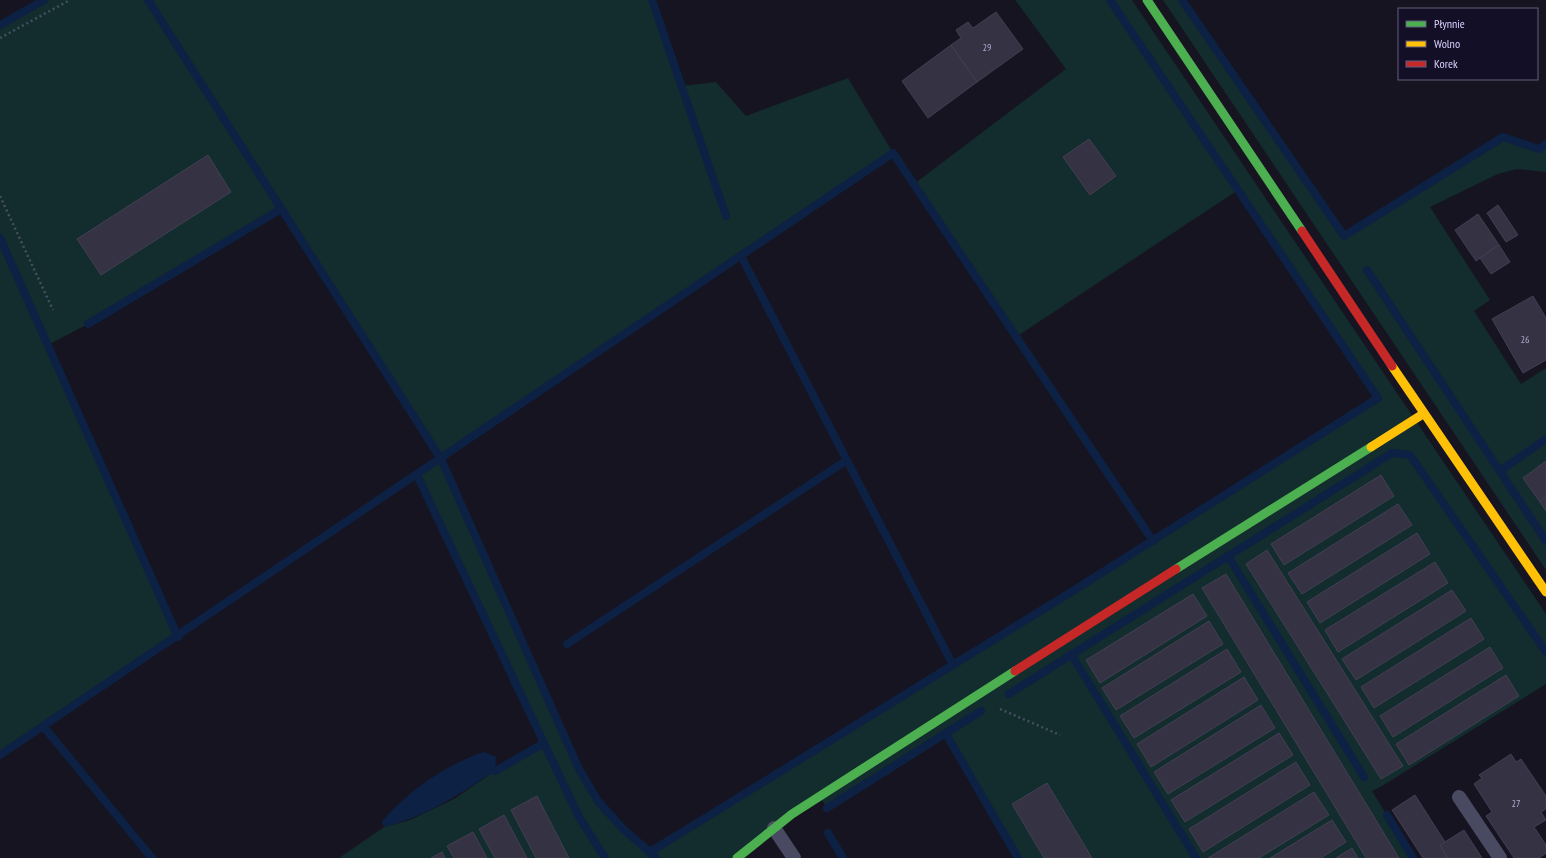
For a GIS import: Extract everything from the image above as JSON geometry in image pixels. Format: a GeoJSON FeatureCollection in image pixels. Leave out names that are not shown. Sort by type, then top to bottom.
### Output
{"type":"FeatureCollection","features":[{"type":"Feature","properties":{"kind":"street"},"geometry":{"type":"LineString","coordinates":[[1147,0],[1424,414],[1546,592]]}},
{"type":"Feature","properties":{"kind":"street"},"geometry":{"type":"LineString","coordinates":[[737,858],[792,814],[1424,414]]}},
{"type":"Feature","properties":{"kind":"lane"},"geometry":{"type":"LineString","coordinates":[[1459,797],[1500,858]]}},
{"type":"Feature","properties":{"kind":"lane"},"geometry":{"type":"LineString","coordinates":[[774,828],[794,858]]}},
{"type":"Feature","properties":{"kind":"path"},"geometry":{"type":"LineString","coordinates":[[0,38],[70,0]]}},
{"type":"Feature","properties":{"kind":"path"},"geometry":{"type":"LineString","coordinates":[[0,196],[53,310]]}},
{"type":"Feature","properties":{"kind":"path"},"geometry":{"type":"LineString","coordinates":[[978,695],[1008,713],[1060,735]]}},
{"type":"Feature","properties":{"kind":"green space"},"geometry":{"type":"Polygon","coordinates":[[[44,0],[652,0],[682,86],[716,82],[746,116],[848,78],[893,153],[441,459],[281,209],[88,324],[48,345],[178,637],[0,755],[0,25],[44,0]]]}},
{"type":"Feature","properties":{"kind":"green space"},"geometry":{"type":"Polygon","coordinates":[[[1015,0],[1132,0],[1546,614],[1546,684],[1372,791],[1413,858],[1018,858],[945,734],[827,808],[820,797],[737,858],[339,858],[384,827],[410,820],[454,799],[495,771],[544,743],[417,475],[441,459],[579,769],[598,801],[624,830],[650,852],[1076,589],[1378,398],[1238,190],[1016,337],[914,184],[1066,69],[1015,0]]]}},
{"type":"Feature","properties":{"kind":"green space"},"geometry":{"type":"Polygon","coordinates":[[[1163,0],[1182,0],[1344,236],[1503,137],[1539,149],[1546,144],[1546,172],[1517,169],[1498,174],[1430,207],[1490,300],[1474,311],[1521,384],[1546,368],[1546,570],[1163,0]]]}},
{"type":"Feature","properties":{"kind":"water"},"geometry":{"type":"Polygon","coordinates":[[[484,752],[496,757],[495,771],[442,804],[414,817],[384,827],[382,822],[392,811],[428,780],[470,757],[484,752]]]}},
{"type":"Feature","properties":{"kind":"building"},"geometry":{"type":"Polygon","coordinates":[[[996,12],[1023,49],[977,82],[951,45],[961,38],[956,30],[968,22],[973,28],[996,12]]]}},
{"type":"Feature","properties":{"kind":"building"},"geometry":{"type":"Polygon","coordinates":[[[951,45],[977,82],[928,118],[902,81],[951,45]]]}},
{"type":"Feature","properties":{"kind":"building"},"geometry":{"type":"Polygon","coordinates":[[[1089,139],[1116,176],[1090,195],[1063,157],[1089,139]]]}},
{"type":"Feature","properties":{"kind":"building"},"geometry":{"type":"Polygon","coordinates":[[[208,155],[231,192],[101,275],[77,239],[208,155]]]}},
{"type":"Feature","properties":{"kind":"building"},"geometry":{"type":"Polygon","coordinates":[[[1498,205],[1518,235],[1506,242],[1487,213],[1498,205]]]}},
{"type":"Feature","properties":{"kind":"building"},"geometry":{"type":"Polygon","coordinates":[[[1478,214],[1499,245],[1476,261],[1455,230],[1478,214]]]}},
{"type":"Feature","properties":{"kind":"building"},"geometry":{"type":"Polygon","coordinates":[[[1499,245],[1510,262],[1491,274],[1480,258],[1499,245]]]}},
{"type":"Feature","properties":{"kind":"building"},"geometry":{"type":"Polygon","coordinates":[[[1533,296],[1546,318],[1546,360],[1523,373],[1492,319],[1533,296]]]}},
{"type":"Feature","properties":{"kind":"building"},"geometry":{"type":"Polygon","coordinates":[[[1546,461],[1546,497],[1540,502],[1523,478],[1546,461]]]}},
{"type":"Feature","properties":{"kind":"building"},"geometry":{"type":"Polygon","coordinates":[[[1381,475],[1394,496],[1284,565],[1271,544],[1381,475]]]}},
{"type":"Feature","properties":{"kind":"building"},"geometry":{"type":"Polygon","coordinates":[[[1546,497],[1546,511],[1540,502],[1546,497]]]}},
{"type":"Feature","properties":{"kind":"building"},"geometry":{"type":"Polygon","coordinates":[[[1398,504],[1412,525],[1302,594],[1288,573],[1398,504]]]}},
{"type":"Feature","properties":{"kind":"building"},"geometry":{"type":"Polygon","coordinates":[[[1417,533],[1430,554],[1320,623],[1307,602],[1417,533]]]}},
{"type":"Feature","properties":{"kind":"building"},"geometry":{"type":"Polygon","coordinates":[[[1267,550],[1403,766],[1381,779],[1246,564],[1267,550]]]}},
{"type":"Feature","properties":{"kind":"building"},"geometry":{"type":"Polygon","coordinates":[[[1435,562],[1448,583],[1338,652],[1325,630],[1435,562]]]}},
{"type":"Feature","properties":{"kind":"building"},"geometry":{"type":"Polygon","coordinates":[[[1226,574],[1399,858],[1366,858],[1202,588],[1226,574]]]}},
{"type":"Feature","properties":{"kind":"building"},"geometry":{"type":"Polygon","coordinates":[[[1452,590],[1466,611],[1356,680],[1342,659],[1452,590]]]}},
{"type":"Feature","properties":{"kind":"building"},"geometry":{"type":"Polygon","coordinates":[[[1193,594],[1207,616],[1100,683],[1086,660],[1193,594]]]}},
{"type":"Feature","properties":{"kind":"building"},"geometry":{"type":"Polygon","coordinates":[[[1471,618],[1484,639],[1374,708],[1361,687],[1471,618]]]}},
{"type":"Feature","properties":{"kind":"building"},"geometry":{"type":"Polygon","coordinates":[[[1209,621],[1223,644],[1116,710],[1102,688],[1209,621]]]}},
{"type":"Feature","properties":{"kind":"building"},"geometry":{"type":"Polygon","coordinates":[[[1490,647],[1503,668],[1393,737],[1380,716],[1490,647]]]}},
{"type":"Feature","properties":{"kind":"building"},"geometry":{"type":"Polygon","coordinates":[[[1227,649],[1241,672],[1134,738],[1120,716],[1227,649]]]}},
{"type":"Feature","properties":{"kind":"building"},"geometry":{"type":"Polygon","coordinates":[[[1506,675],[1519,696],[1409,765],[1396,744],[1506,675]]]}},
{"type":"Feature","properties":{"kind":"building"},"geometry":{"type":"Polygon","coordinates":[[[1244,677],[1258,700],[1151,767],[1137,744],[1244,677]]]}},
{"type":"Feature","properties":{"kind":"building"},"geometry":{"type":"Polygon","coordinates":[[[1261,705],[1275,728],[1168,794],[1154,772],[1261,705]]]}},
{"type":"Feature","properties":{"kind":"building"},"geometry":{"type":"Polygon","coordinates":[[[1279,733],[1293,755],[1185,822],[1171,800],[1279,733]]]}},
{"type":"Feature","properties":{"kind":"building"},"geometry":{"type":"Polygon","coordinates":[[[1511,754],[1516,762],[1521,759],[1546,796],[1546,809],[1541,812],[1546,820],[1534,827],[1546,845],[1546,853],[1539,858],[1514,858],[1486,816],[1492,812],[1474,784],[1482,778],[1479,775],[1511,754]]]}},
{"type":"Feature","properties":{"kind":"building"},"geometry":{"type":"Polygon","coordinates":[[[1296,762],[1310,785],[1203,852],[1189,829],[1296,762]]]}},
{"type":"Feature","properties":{"kind":"building"},"geometry":{"type":"Polygon","coordinates":[[[1047,783],[1092,858],[1044,858],[1012,804],[1047,783]]]}},
{"type":"Feature","properties":{"kind":"building"},"geometry":{"type":"Polygon","coordinates":[[[1314,792],[1329,815],[1259,858],[1208,858],[1314,792]]]}},
{"type":"Feature","properties":{"kind":"building"},"geometry":{"type":"Polygon","coordinates":[[[1415,795],[1445,842],[1440,845],[1448,858],[1423,858],[1392,810],[1415,795]]]}},
{"type":"Feature","properties":{"kind":"building"},"geometry":{"type":"Polygon","coordinates":[[[537,796],[569,858],[536,858],[511,810],[537,796]]]}},
{"type":"Feature","properties":{"kind":"building"},"geometry":{"type":"Polygon","coordinates":[[[504,815],[527,858],[495,858],[479,829],[504,815]]]}},
{"type":"Feature","properties":{"kind":"building"},"geometry":{"type":"Polygon","coordinates":[[[1332,820],[1346,842],[1321,858],[1270,858],[1332,820]]]}},
{"type":"Feature","properties":{"kind":"building"},"geometry":{"type":"Polygon","coordinates":[[[1464,830],[1482,858],[1448,858],[1440,845],[1464,830]]]}},
{"type":"Feature","properties":{"kind":"building"},"geometry":{"type":"Polygon","coordinates":[[[473,832],[487,858],[454,858],[447,846],[473,832]]]}},
{"type":"Feature","properties":{"kind":"building"},"geometry":{"type":"Polygon","coordinates":[[[1352,848],[1358,858],[1336,858],[1352,848]]]}},
{"type":"Feature","properties":{"kind":"building"},"geometry":{"type":"Polygon","coordinates":[[[442,852],[445,858],[431,858],[442,852]]]}},
{"type":"Feature","properties":{"kind":"waterway"},"geometry":{"type":"LineString","coordinates":[[0,25],[44,0]]}},
{"type":"Feature","properties":{"kind":"waterway"},"geometry":{"type":"LineString","coordinates":[[148,0],[441,459],[579,769],[598,801],[624,830],[650,852]]}},
{"type":"Feature","properties":{"kind":"waterway"},"geometry":{"type":"LineString","coordinates":[[652,0],[726,216]]}},
{"type":"Feature","properties":{"kind":"waterway"},"geometry":{"type":"LineString","coordinates":[[656,858],[650,852],[1076,589],[1378,398],[1110,0]]}},
{"type":"Feature","properties":{"kind":"waterway"},"geometry":{"type":"LineString","coordinates":[[1182,0],[1344,236],[1503,137],[1539,149],[1546,144]]}},
{"type":"Feature","properties":{"kind":"waterway"},"geometry":{"type":"LineString","coordinates":[[0,755],[893,153],[1153,541]]}},
{"type":"Feature","properties":{"kind":"waterway"},"geometry":{"type":"LineString","coordinates":[[88,324],[281,209]]}},
{"type":"Feature","properties":{"kind":"waterway"},"geometry":{"type":"LineString","coordinates":[[0,238],[178,637]]}},
{"type":"Feature","properties":{"kind":"waterway"},"geometry":{"type":"LineString","coordinates":[[741,256],[953,665]]}},
{"type":"Feature","properties":{"kind":"waterway"},"geometry":{"type":"LineString","coordinates":[[1367,270],[1546,541]]}},
{"type":"Feature","properties":{"kind":"waterway"},"geometry":{"type":"LineString","coordinates":[[1500,471],[1546,439]]}},
{"type":"Feature","properties":{"kind":"waterway"},"geometry":{"type":"LineString","coordinates":[[1009,694],[1392,453],[1410,455],[1546,652]]}},
{"type":"Feature","properties":{"kind":"waterway"},"geometry":{"type":"LineString","coordinates":[[567,644],[847,460]]}},
{"type":"Feature","properties":{"kind":"waterway"},"geometry":{"type":"LineString","coordinates":[[417,475],[579,817],[605,858]]}},
{"type":"Feature","properties":{"kind":"waterway"},"geometry":{"type":"LineString","coordinates":[[1228,556],[1364,777]]}},
{"type":"Feature","properties":{"kind":"waterway"},"geometry":{"type":"LineString","coordinates":[[1071,654],[1196,858]]}},
{"type":"Feature","properties":{"kind":"waterway"},"geometry":{"type":"LineString","coordinates":[[827,808],[981,711]]}},
{"type":"Feature","properties":{"kind":"waterway"},"geometry":{"type":"LineString","coordinates":[[43,726],[152,858]]}},
{"type":"Feature","properties":{"kind":"waterway"},"geometry":{"type":"LineString","coordinates":[[946,734],[1018,858]]}},
{"type":"Feature","properties":{"kind":"waterway"},"geometry":{"type":"LineString","coordinates":[[495,771],[544,743]]}},
{"type":"Feature","properties":{"kind":"waterway"},"geometry":{"type":"LineString","coordinates":[[1387,815],[1413,858]]}},
{"type":"Feature","properties":{"kind":"waterway"},"geometry":{"type":"LineString","coordinates":[[828,833],[843,858]]}},
{"type":"Feature","properties":{"kind":"traffic: fast"},"geometry":{"type":"LineString","coordinates":[[1147,0],[1302,231]]}},
{"type":"Feature","properties":{"kind":"traffic: fast"},"geometry":{"type":"LineString","coordinates":[[1176,569],[1371,447]]}},
{"type":"Feature","properties":{"kind":"traffic: fast"},"geometry":{"type":"LineString","coordinates":[[737,858],[792,814],[1015,671]]}},
{"type":"Feature","properties":{"kind":"traffic: slow"},"geometry":{"type":"LineString","coordinates":[[1392,366],[1546,592]]}},
{"type":"Feature","properties":{"kind":"traffic: slow"},"geometry":{"type":"LineString","coordinates":[[1371,447],[1423,414]]}},
{"type":"Feature","properties":{"kind":"traffic: jam"},"geometry":{"type":"LineString","coordinates":[[1302,231],[1392,366]]}},
{"type":"Feature","properties":{"kind":"traffic: jam"},"geometry":{"type":"LineString","coordinates":[[1015,671],[1176,569]]}}]}
